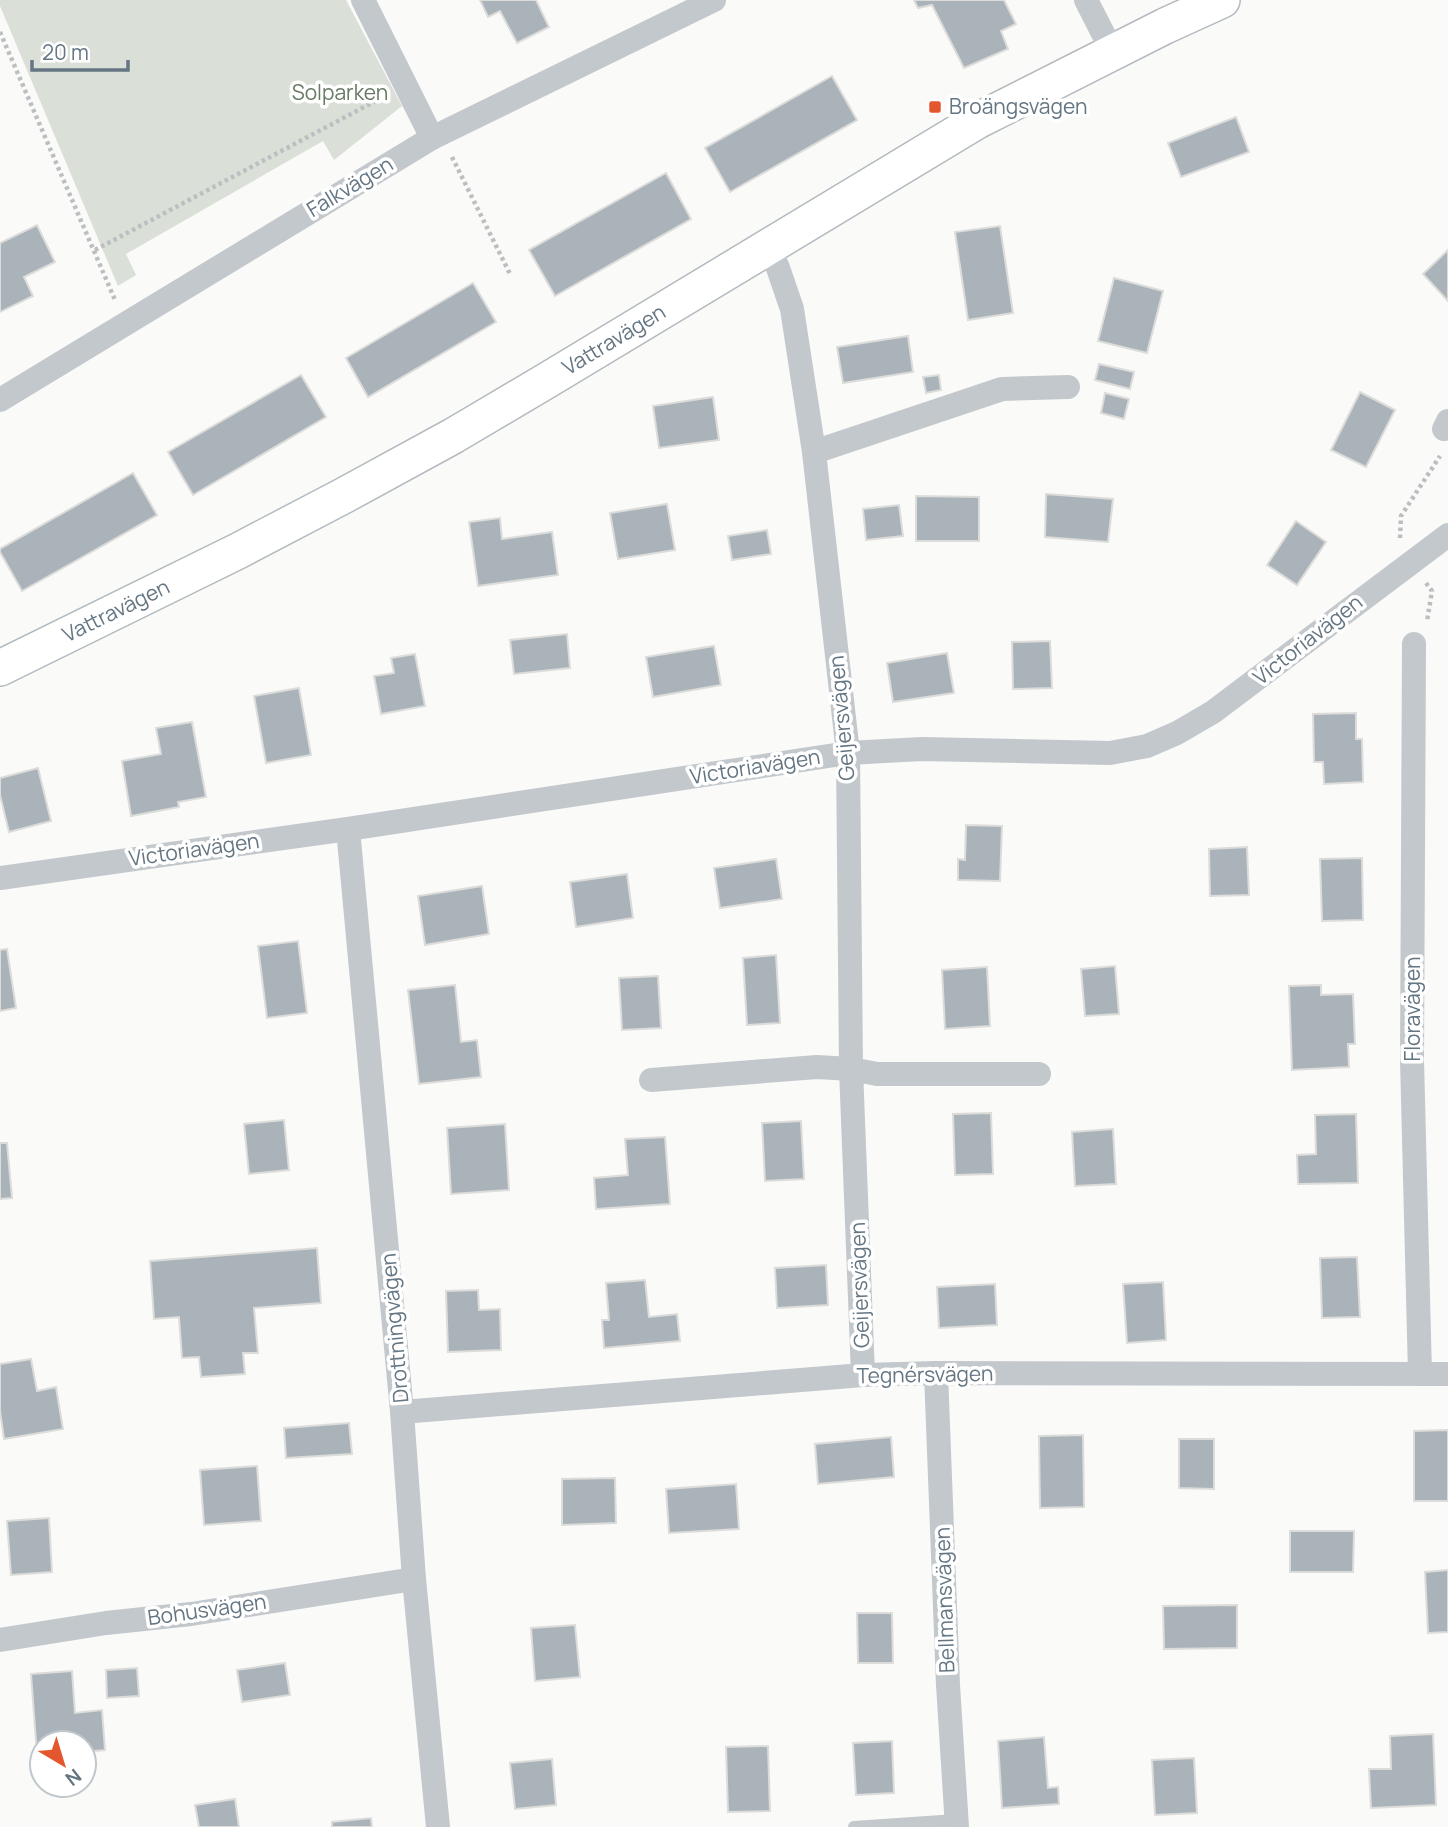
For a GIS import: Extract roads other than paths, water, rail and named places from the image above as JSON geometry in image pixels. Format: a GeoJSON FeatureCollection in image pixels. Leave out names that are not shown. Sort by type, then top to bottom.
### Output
{"type":"FeatureCollection","features":[{"type":"Feature","properties":{"kind":"street"},"geometry":{"type":"LineString","coordinates":[[363,0],[432,138]]}},
{"type":"Feature","properties":{"kind":"street","name":"Falkvägen"},"geometry":{"type":"LineString","coordinates":[[0,400],[432,138],[714,0]]}},
{"type":"Feature","properties":{"kind":"street"},"geometry":{"type":"LineString","coordinates":[[1086,0],[1113,53]]}},
{"type":"Feature","properties":{"kind":"street","name":"Vattravägen"},"geometry":{"type":"LineString","coordinates":[[0,668],[238,551],[367,482],[476,422],[977,121],[1222,0]]}},
{"type":"Feature","properties":{"kind":"street","name":"Geijersvägen"},"geometry":{"type":"LineString","coordinates":[[769,248],[792,309],[814,452],[848,752],[851,1069],[863,1375]]}},
{"type":"Feature","properties":{"kind":"street"},"geometry":{"type":"LineString","coordinates":[[814,452],[1002,389],[1068,387]]}},
{"type":"Feature","properties":{"kind":"street","name":"Victoriavägen"},"geometry":{"type":"LineString","coordinates":[[0,878],[848,752],[922,749],[1110,753],[1147,746],[1177,733],[1213,712],[1448,535]]}},
{"type":"Feature","properties":{"kind":"street","name":"Floravägen"},"geometry":{"type":"LineString","coordinates":[[1414,644],[1412,1060],[1420,1374]]}},
{"type":"Feature","properties":{"kind":"street","name":"Drottningvägen"},"geometry":{"type":"LineString","coordinates":[[348,828],[438,1827]]}},
{"type":"Feature","properties":{"kind":"street"},"geometry":{"type":"LineString","coordinates":[[651,1080],[817,1067],[877,1074],[1039,1074]]}},
{"type":"Feature","properties":{"kind":"street","name":"Bellmansvägen"},"geometry":{"type":"LineString","coordinates":[[936,1373],[956,1824]]}},
{"type":"Feature","properties":{"kind":"street","name":"Tegnérsvägen"},"geometry":{"type":"LineString","coordinates":[[402,1412],[863,1375],[1448,1374]]}},
{"type":"Feature","properties":{"kind":"street","name":"Bohusvägen"},"geometry":{"type":"LineString","coordinates":[[0,1640],[415,1580]]}},
{"type":"Feature","properties":{"kind":"lane"},"geometry":{"type":"LineString","coordinates":[[854,1827],[956,1824]]}},
{"type":"Feature","properties":{"kind":"place","name":"Broängsvägen"},"geometry":{"type":"Point","coordinates":[935,107]}},
{"type":"Feature","properties":{"kind":"park label","name":"Solparken"},"geometry":{"type":"Point","coordinates":[340,93]}}]}
